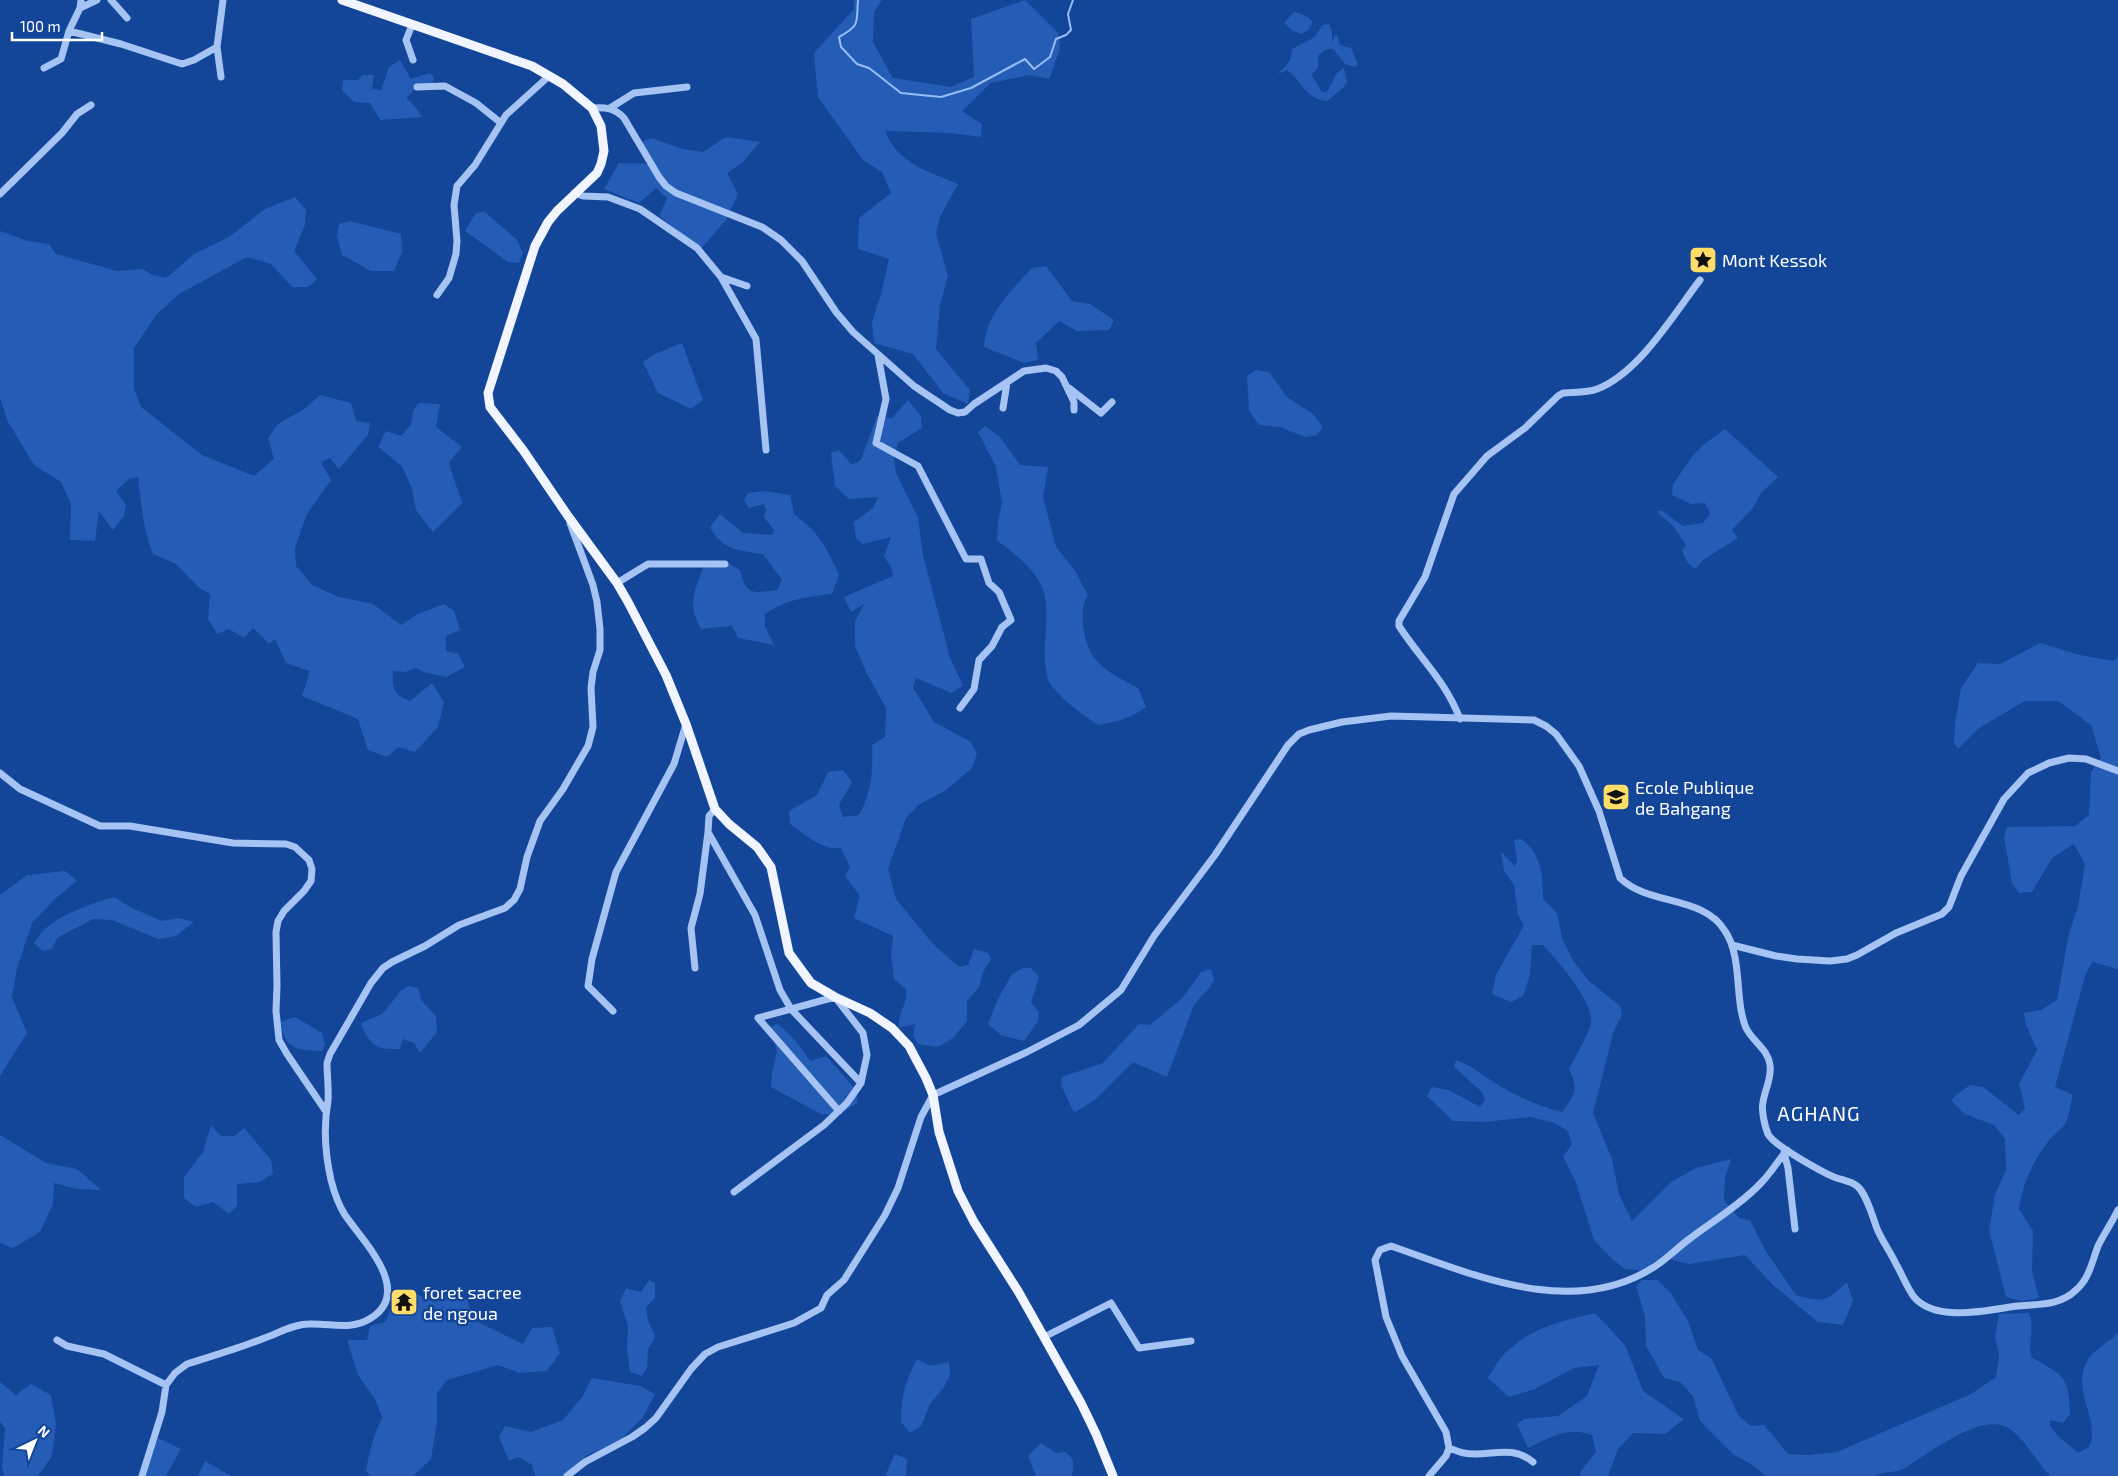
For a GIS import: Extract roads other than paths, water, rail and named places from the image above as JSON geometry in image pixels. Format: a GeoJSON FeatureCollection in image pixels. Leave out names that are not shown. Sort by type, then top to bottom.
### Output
{"type":"FeatureCollection","features":[{"type":"Feature","properties":{"kind":"main road"},"geometry":{"type":"LineString","coordinates":[[342,0],[358,3],[412,25],[517,61],[549,76],[580,97],[592,108],[603,137],[601,164],[597,173],[574,192],[548,222],[535,246],[507,332],[488,399],[490,407],[618,583],[653,648],[686,724],[709,794],[716,809],[729,824],[764,855],[771,867],[789,953],[811,982],[835,997],[870,1013],[892,1028],[909,1046],[933,1095],[939,1132],[958,1191],[1044,1337],[1088,1418],[1113,1476]]}},
{"type":"Feature","properties":{"kind":"street"},"geometry":{"type":"LineString","coordinates":[[44,68],[61,60],[69,31],[80,4],[97,0]]}},
{"type":"Feature","properties":{"kind":"street"},"geometry":{"type":"LineString","coordinates":[[111,0],[127,18]]}},
{"type":"Feature","properties":{"kind":"street"},"geometry":{"type":"LineString","coordinates":[[221,77],[217,47],[223,0]]}},
{"type":"Feature","properties":{"kind":"street"},"geometry":{"type":"LineString","coordinates":[[412,25],[406,40],[412,60]]}},
{"type":"Feature","properties":{"kind":"street"},"geometry":{"type":"LineString","coordinates":[[69,31],[121,44],[182,64],[194,60],[217,47]]}},
{"type":"Feature","properties":{"kind":"street"},"geometry":{"type":"LineString","coordinates":[[437,295],[449,278],[456,254],[457,241],[454,204],[458,186],[475,165],[512,109],[549,76]]}},
{"type":"Feature","properties":{"kind":"street"},"geometry":{"type":"LineString","coordinates":[[416,87],[445,86],[476,103],[501,123]]}},
{"type":"Feature","properties":{"kind":"street"},"geometry":{"type":"LineString","coordinates":[[610,108],[634,93],[687,87]]}},
{"type":"Feature","properties":{"kind":"street"},"geometry":{"type":"LineString","coordinates":[[0,194],[62,134],[78,114],[90,105]]}},
{"type":"Feature","properties":{"kind":"street"},"geometry":{"type":"LineString","coordinates":[[592,108],[610,108],[619,112],[666,186],[691,200],[762,227],[792,250],[812,274],[840,318],[878,355],[914,386],[950,410],[958,413],[965,412],[1024,371],[1051,368],[1056,371],[1067,386],[1074,402],[1074,410]]}},
{"type":"Feature","properties":{"kind":"street"},"geometry":{"type":"LineString","coordinates":[[574,192],[583,196],[608,197],[640,209],[697,248],[721,277],[756,339],[766,450]]}},
{"type":"Feature","properties":{"kind":"street"},"geometry":{"type":"LineString","coordinates":[[721,277],[747,286]]}},
{"type":"Feature","properties":{"kind":"street"},"geometry":{"type":"LineString","coordinates":[[1460,719],[1453,701],[1433,669],[1399,626],[1399,621],[1425,577],[1454,494],[1487,456],[1525,428],[1558,396],[1563,393],[1596,390],[1628,370],[1644,354],[1700,280]]}},
{"type":"Feature","properties":{"kind":"street"},"geometry":{"type":"LineString","coordinates":[[878,355],[886,399],[876,443],[918,466],[966,559],[980,559],[988,583],[999,592],[1011,620],[1002,627],[992,646],[979,660],[974,689],[960,708]]}},
{"type":"Feature","properties":{"kind":"street"},"geometry":{"type":"LineString","coordinates":[[1003,408],[1007,383]]}},
{"type":"Feature","properties":{"kind":"street"},"geometry":{"type":"LineString","coordinates":[[1067,386],[1101,413],[1112,402]]}},
{"type":"Feature","properties":{"kind":"street"},"geometry":{"type":"LineString","coordinates":[[142,1476],[162,1412],[166,1385],[175,1373],[186,1364],[307,1324],[349,1326],[372,1317],[382,1308],[388,1297],[382,1268],[372,1248],[345,1214],[331,1182],[325,1147],[325,1110],[328,1101],[327,1074],[330,1054],[371,983],[392,962],[459,925],[505,908],[514,900],[520,889],[527,857],[540,821],[563,789],[588,746],[593,727],[591,688],[593,672],[600,650],[598,602],[586,563],[568,516]]}},
{"type":"Feature","properties":{"kind":"street"},"geometry":{"type":"LineString","coordinates":[[618,583],[648,564],[725,564]]}},
{"type":"Feature","properties":{"kind":"street"},"geometry":{"type":"LineString","coordinates":[[567,1476],[585,1462],[645,1428],[656,1418],[691,1369],[705,1354],[718,1347],[794,1323],[820,1308],[828,1295],[844,1280],[885,1215],[898,1188],[921,1118],[933,1095],[1027,1052],[1079,1024],[1122,990],[1154,936],[1215,855],[1288,745],[1299,734],[1342,722],[1391,716],[1534,720],[1556,734],[1578,766],[1599,811],[1620,878],[1645,893],[1709,914],[1726,932],[1732,945],[1745,1026],[1752,1038],[1768,1054],[1771,1066],[1769,1084],[1762,1103],[1768,1134],[1785,1152],[1832,1177],[1856,1185],[1862,1192],[1879,1233],[1914,1296],[1924,1306],[1938,1310],[1970,1313],[2048,1304],[2071,1295],[2085,1281],[2098,1247],[2118,1210]]}},
{"type":"Feature","properties":{"kind":"street"},"geometry":{"type":"LineString","coordinates":[[613,1011],[588,986],[592,959],[616,872],[674,764],[686,724]]}},
{"type":"Feature","properties":{"kind":"street"},"geometry":{"type":"LineString","coordinates":[[1732,945],[1797,959],[1830,961],[1847,959],[1896,933],[1942,914],[1949,907],[1961,876],[2004,799],[2028,773],[2049,763],[2069,758],[2086,759],[2118,771]]}},
{"type":"Feature","properties":{"kind":"street"},"geometry":{"type":"LineString","coordinates":[[0,773],[28,793],[100,826],[130,826],[233,843],[286,844],[309,860],[312,868],[311,880],[278,920],[276,932],[276,1023],[279,1040],[325,1110]]}},
{"type":"Feature","properties":{"kind":"street"},"geometry":{"type":"LineString","coordinates":[[695,968],[691,928],[700,894],[709,816],[716,809]]}},
{"type":"Feature","properties":{"kind":"street"},"geometry":{"type":"LineString","coordinates":[[708,832],[755,915],[780,990],[791,1009],[861,1083]]}},
{"type":"Feature","properties":{"kind":"street"},"geometry":{"type":"LineString","coordinates":[[734,1192],[824,1125],[848,1103],[861,1083],[867,1055],[863,1033],[835,997],[758,1018],[838,1111]]}},
{"type":"Feature","properties":{"kind":"street"},"geometry":{"type":"LineString","coordinates":[[1785,1152],[1795,1229]]}},
{"type":"Feature","properties":{"kind":"street"},"geometry":{"type":"LineString","coordinates":[[1429,1476],[1441,1463],[1449,1448],[1446,1432],[1428,1404],[1402,1356],[1386,1317],[1375,1260],[1380,1250],[1391,1246],[1508,1284],[1535,1290],[1564,1291],[1597,1288],[1628,1280],[1654,1267],[1745,1198],[1762,1182],[1785,1152]]}},
{"type":"Feature","properties":{"kind":"street"},"geometry":{"type":"LineString","coordinates":[[1044,1337],[1111,1303],[1139,1348],[1191,1341]]}},
{"type":"Feature","properties":{"kind":"street"},"geometry":{"type":"LineString","coordinates":[[57,1340],[67,1346],[104,1354],[166,1385]]}},
{"type":"Feature","properties":{"kind":"street"},"geometry":{"type":"LineString","coordinates":[[1449,1448],[1465,1453],[1502,1451],[1515,1453],[1534,1462]]}},
{"type":"Feature","properties":{"kind":"waterway"},"geometry":{"type":"LineString","coordinates":[[858,0],[856,23],[839,37],[841,47],[857,64],[869,68],[901,93],[941,97],[971,88],[1025,59],[1034,69],[1050,57],[1056,39],[1066,35],[1071,30],[1068,14],[1073,0]]}},
{"type":"Feature","properties":{"kind":"place","name":"Mont Kessok"},"geometry":{"type":"Point","coordinates":[1703,260]}},
{"type":"Feature","properties":{"kind":"place","name":"Ecole Publique de Bahgang"},"geometry":{"type":"Point","coordinates":[1616,797]}},
{"type":"Feature","properties":{"kind":"place","name":"foret sacree de ngoua"},"geometry":{"type":"Point","coordinates":[404,1302]}},
{"type":"Feature","properties":{"kind":"district","name":"AGHANG"},"geometry":{"type":"Point","coordinates":[1819,1113]}}]}
